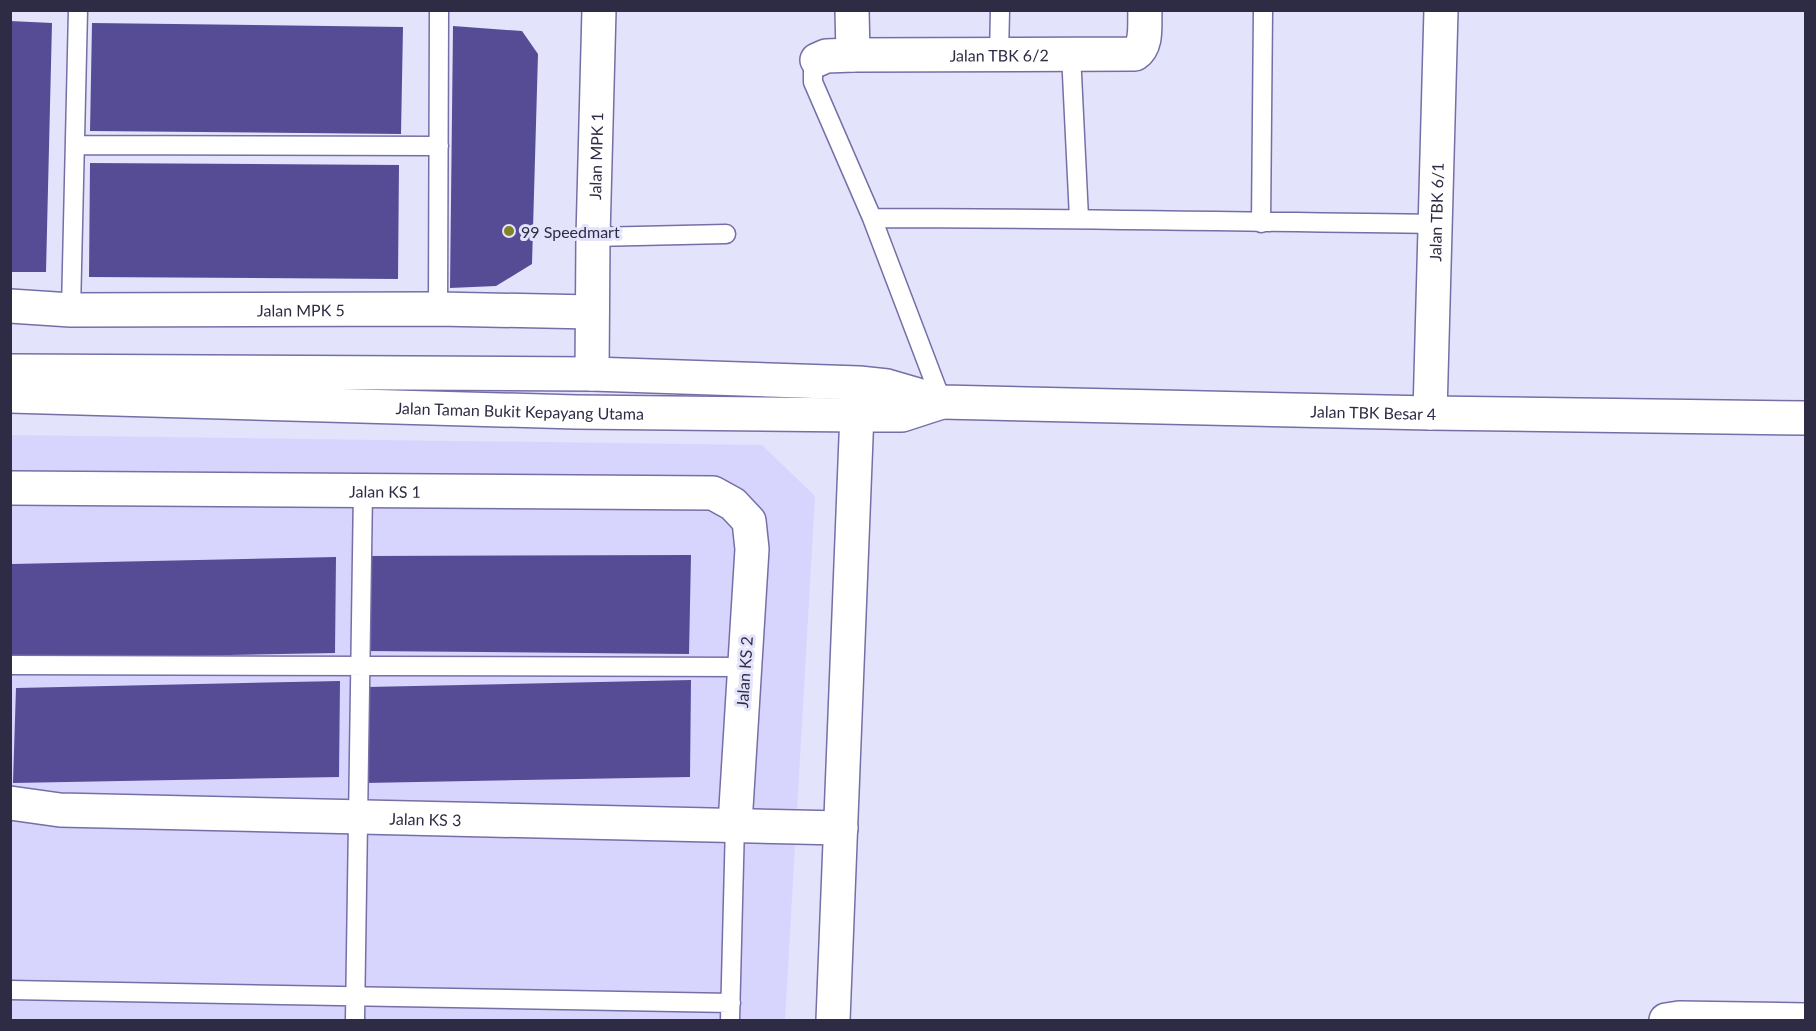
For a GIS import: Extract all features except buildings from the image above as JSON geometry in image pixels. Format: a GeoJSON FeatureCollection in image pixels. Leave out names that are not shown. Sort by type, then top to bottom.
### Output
{"type":"FeatureCollection","features":[{"type":"Feature","properties":{"kind":"street","name":"Jalan MPK 1"},"geometry":{"type":"LineString","coordinates":[[592,374],[598,10]]}},
{"type":"Feature","properties":{"kind":"street"},"geometry":{"type":"LineString","coordinates":[[852,10],[853,55]]}},
{"type":"Feature","properties":{"kind":"street","name":"Jalan TBK 6/2"},"geometry":{"type":"LineString","coordinates":[[817,60],[826,56],[853,55],[1136,54],[1142,49],[1144,43],[1145,10]]}},
{"type":"Feature","properties":{"kind":"street","name":"Jalan TBK 6/1"},"geometry":{"type":"LineString","coordinates":[[1430,413],[1441,10]]}},
{"type":"Feature","properties":{"kind":"street","name":"Jalan MPK 5"},"geometry":{"type":"LineString","coordinates":[[10,306],[71,310],[438,309],[592,312]]}},
{"type":"Feature","properties":{"kind":"street"},"geometry":{"type":"LineString","coordinates":[[10,371],[592,374],[858,399],[833,1020]]}},
{"type":"Feature","properties":{"kind":"street","name":"Jalan Taman Bukit Kepayang Utama"},"geometry":{"type":"LineString","coordinates":[[10,396],[576,412],[858,399],[902,415],[942,402]]}},
{"type":"Feature","properties":{"kind":"street","name":"Jalan TBK Besar 4"},"geometry":{"type":"LineString","coordinates":[[942,402],[1430,413],[1806,418]]}},
{"type":"Feature","properties":{"kind":"street","name":"Jalan KS 1"},"geometry":{"type":"LineString","coordinates":[[10,488],[713,493],[733,504],[749,521]]}},
{"type":"Feature","properties":{"kind":"street","name":"Jalan KS 2"},"geometry":{"type":"LineString","coordinates":[[735,824],[752,549],[749,521]]}},
{"type":"Feature","properties":{"kind":"street","name":"Jalan KS 3"},"geometry":{"type":"LineString","coordinates":[[10,803],[60,810],[841,828]]}},
{"type":"Feature","properties":{"kind":"street"},"geometry":{"type":"LineString","coordinates":[[1666,1020],[1679,1018],[1806,1020]]}},
{"type":"Feature","properties":{"kind":"lane"},"geometry":{"type":"LineString","coordinates":[[71,310],[78,10]]}},
{"type":"Feature","properties":{"kind":"lane"},"geometry":{"type":"LineString","coordinates":[[438,309],[439,10]]}},
{"type":"Feature","properties":{"kind":"lane"},"geometry":{"type":"LineString","coordinates":[[999,55],[1000,10]]}},
{"type":"Feature","properties":{"kind":"lane"},"geometry":{"type":"LineString","coordinates":[[1261,223],[1263,10]]}},
{"type":"Feature","properties":{"kind":"lane"},"geometry":{"type":"LineString","coordinates":[[1071,54],[1079,218]]}},
{"type":"Feature","properties":{"kind":"lane"},"geometry":{"type":"LineString","coordinates":[[817,60],[813,71],[813,82],[872,218],[942,402]]}},
{"type":"Feature","properties":{"kind":"lane"},"geometry":{"type":"LineString","coordinates":[[75,145],[439,146]]}},
{"type":"Feature","properties":{"kind":"lane"},"geometry":{"type":"LineString","coordinates":[[872,218],[1079,218],[1261,223],[1436,224]]}},
{"type":"Feature","properties":{"kind":"lane"},"geometry":{"type":"LineString","coordinates":[[593,237],[726,234]]}},
{"type":"Feature","properties":{"kind":"lane"},"geometry":{"type":"LineString","coordinates":[[355,1020],[363,490]]}},
{"type":"Feature","properties":{"kind":"lane"},"geometry":{"type":"LineString","coordinates":[[10,665],[745,667]]}},
{"type":"Feature","properties":{"kind":"lane"},"geometry":{"type":"LineString","coordinates":[[10,990],[355,996],[731,1012],[735,824]]}},
{"type":"Feature","properties":{"kind":"shaded area"},"geometry":{"type":"Polygon","coordinates":[[[11,435],[762,445],[815,496],[785,1020],[11,1020],[11,435]]]}},
{"type":"Feature","properties":{"kind":"place","name":"99 Speedmart"},"geometry":{"type":"Point","coordinates":[509,231]}}]}
